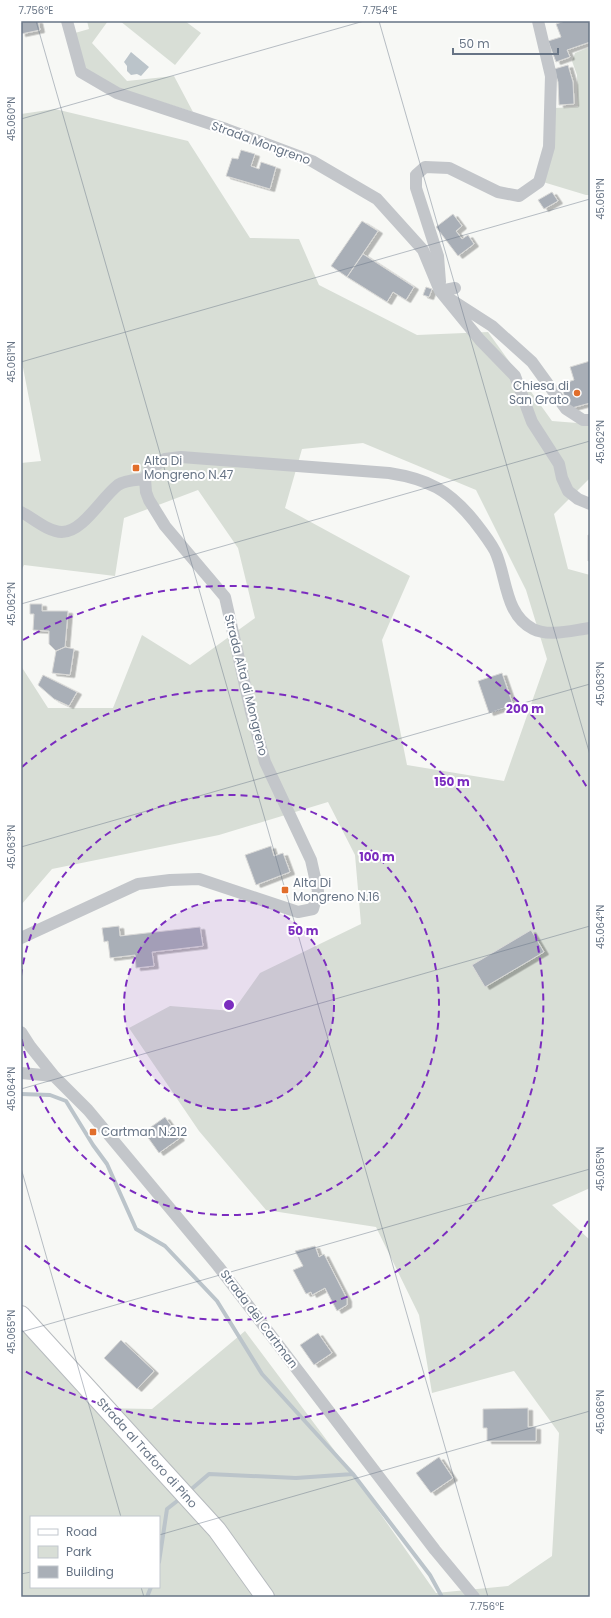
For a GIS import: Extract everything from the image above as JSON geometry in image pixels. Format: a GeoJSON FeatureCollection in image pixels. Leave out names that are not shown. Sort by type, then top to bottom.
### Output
{"type":"FeatureCollection","features":[{"type":"Feature","properties":{"kind":"main road","name":"Strada al Traforo di Pino"},"geometry":{"type":"LineString","coordinates":[[21,1315],[217,1530],[265,1597]]}},
{"type":"Feature","properties":{"kind":"street","name":"Strada Mongreno"},"geometry":{"type":"LineString","coordinates":[[67,21],[81,72],[117,93],[226,129],[312,161],[377,199],[423,250],[442,293],[480,340],[515,376],[532,422],[559,464],[562,478],[568,491],[578,499],[590,504]]}},
{"type":"Feature","properties":{"kind":"street"},"geometry":{"type":"LineString","coordinates":[[442,293],[438,256],[416,188],[416,175],[425,167],[449,168],[498,192],[519,196],[539,182],[549,148],[551,76],[538,21]]}},
{"type":"Feature","properties":{"kind":"street"},"geometry":{"type":"LineString","coordinates":[[442,293],[456,288]]}},
{"type":"Feature","properties":{"kind":"street"},"geometry":{"type":"LineString","coordinates":[[442,293],[492,326],[532,362],[566,409],[583,420],[590,420]]}},
{"type":"Feature","properties":{"kind":"street"},"geometry":{"type":"LineString","coordinates":[[21,512],[52,530],[63,532],[73,530],[93,512],[119,484],[145,479],[150,469],[157,463],[165,459],[182,457],[411,476],[429,483],[447,493],[464,508],[481,530],[495,552],[513,608],[522,621],[532,629],[542,632],[553,633],[590,628]]}},
{"type":"Feature","properties":{"kind":"street","name":"Strada Alta di Mongreno"},"geometry":{"type":"LineString","coordinates":[[21,938],[138,884],[170,880],[199,879],[298,912],[313,910],[318,891],[311,860],[265,762],[251,712],[225,597],[165,526],[149,500],[146,492],[145,479]]}},
{"type":"Feature","properties":{"kind":"street"},"geometry":{"type":"LineString","coordinates":[[21,1032],[30,1046],[54,1076]]}},
{"type":"Feature","properties":{"kind":"street"},"geometry":{"type":"LineString","coordinates":[[21,1073],[54,1076]]}},
{"type":"Feature","properties":{"kind":"street","name":"Strada del Cartman"},"geometry":{"type":"LineString","coordinates":[[54,1076],[88,1110],[218,1266],[435,1550],[474,1597]]}},
{"type":"Feature","properties":{"kind":"green space"},"geometry":{"type":"Polygon","coordinates":[[[87,21],[108,21],[92,43],[127,81],[174,76],[193,112],[118,88],[85,68],[75,33],[89,29],[87,21]]]}},
{"type":"Feature","properties":{"kind":"green space"},"geometry":{"type":"Polygon","coordinates":[[[120,21],[185,21],[201,33],[175,65],[120,21]]]}},
{"type":"Feature","properties":{"kind":"green space"},"geometry":{"type":"Polygon","coordinates":[[[590,47],[590,195],[586,195],[543,182],[554,108],[578,107],[577,75],[572,61],[575,53],[590,47]]]}},
{"type":"Feature","properties":{"kind":"green space"},"geometry":{"type":"Polygon","coordinates":[[[55,109],[188,141],[250,238],[299,239],[319,285],[417,335],[488,332],[552,421],[590,424],[590,478],[554,514],[568,569],[590,575],[590,1188],[552,1205],[590,1240],[590,1597],[21,1597],[21,1322],[99,1408],[152,1409],[245,1331],[361,1486],[436,1593],[508,1586],[552,1556],[559,1433],[514,1371],[432,1393],[419,1315],[376,1227],[266,1210],[199,1131],[129,1028],[170,1006],[233,1011],[260,973],[361,924],[355,855],[328,802],[219,835],[52,869],[21,905],[21,666],[48,708],[113,708],[142,635],[190,665],[255,618],[238,548],[198,490],[124,518],[115,576],[24,565],[21,571],[21,463],[41,461],[21,357],[21,114],[55,109]],[[363,443],[302,449],[285,508],[410,576],[382,640],[407,765],[504,781],[547,659],[526,590],[476,490],[363,443]]]}},
{"type":"Feature","properties":{"kind":"shaded area"},"geometry":{"type":"Polygon","coordinates":[[[131,52],[149,67],[141,76],[137,74],[131,75],[127,71],[127,66],[124,62],[131,52]]]}},
{"type":"Feature","properties":{"kind":"building"},"geometry":{"type":"Polygon","coordinates":[[[21,21],[38,21],[40,30],[21,34],[21,21]]]}},
{"type":"Feature","properties":{"kind":"building"},"geometry":{"type":"Polygon","coordinates":[[[565,21],[590,21],[590,42],[567,50],[570,57],[556,62],[548,41],[561,37],[556,24],[565,21]]]}},
{"type":"Feature","properties":{"kind":"building"},"geometry":{"type":"Polygon","coordinates":[[[568,65],[573,82],[574,104],[559,105],[558,82],[554,69],[568,65]]]}},
{"type":"Feature","properties":{"kind":"building"},"geometry":{"type":"Polygon","coordinates":[[[241,150],[255,154],[251,166],[259,169],[261,162],[276,167],[270,189],[226,176],[232,158],[238,159],[241,150]]]}},
{"type":"Feature","properties":{"kind":"building"},"geometry":{"type":"Polygon","coordinates":[[[552,192],[558,201],[544,209],[538,200],[552,192]]]}},
{"type":"Feature","properties":{"kind":"building"},"geometry":{"type":"Polygon","coordinates":[[[453,214],[462,226],[456,231],[462,239],[468,235],[474,244],[458,256],[436,227],[453,214]]]}},
{"type":"Feature","properties":{"kind":"building"},"geometry":{"type":"Polygon","coordinates":[[[362,221],[378,231],[347,277],[331,266],[362,221]]]}},
{"type":"Feature","properties":{"kind":"building"},"geometry":{"type":"Polygon","coordinates":[[[363,254],[414,287],[406,300],[393,292],[387,302],[347,277],[363,254]]]}},
{"type":"Feature","properties":{"kind":"building"},"geometry":{"type":"Polygon","coordinates":[[[426,287],[432,289],[429,297],[423,295],[426,287]]]}},
{"type":"Feature","properties":{"kind":"building","name":"Chiesa di San Grato"},"geometry":{"type":"Polygon","coordinates":[[[590,361],[590,403],[568,409],[561,384],[574,380],[570,367],[590,361]]]}},
{"type":"Feature","properties":{"kind":"building"},"geometry":{"type":"Polygon","coordinates":[[[588,535],[590,535],[590,561],[588,561],[588,535]]]}},
{"type":"Feature","properties":{"kind":"building"},"geometry":{"type":"Polygon","coordinates":[[[30,604],[42,604],[42,611],[68,611],[65,647],[56,651],[49,644],[49,631],[33,630],[34,614],[30,614],[30,604]]]}},
{"type":"Feature","properties":{"kind":"building"},"geometry":{"type":"Polygon","coordinates":[[[65,647],[74,649],[70,675],[52,673],[56,651],[65,647]]]}},
{"type":"Feature","properties":{"kind":"building"},"geometry":{"type":"Polygon","coordinates":[[[502,673],[513,705],[489,713],[478,681],[502,673]]]}},
{"type":"Feature","properties":{"kind":"building"},"geometry":{"type":"Polygon","coordinates":[[[43,675],[77,692],[69,706],[54,699],[38,685],[43,675]]]}},
{"type":"Feature","properties":{"kind":"building"},"geometry":{"type":"Polygon","coordinates":[[[271,846],[274,856],[283,853],[290,872],[256,885],[245,855],[271,846]]]}},
{"type":"Feature","properties":{"kind":"building"},"geometry":{"type":"Polygon","coordinates":[[[119,926],[120,936],[200,927],[203,946],[152,952],[154,966],[136,968],[135,955],[110,958],[108,941],[104,942],[102,928],[119,926]]]}},
{"type":"Feature","properties":{"kind":"building"},"geometry":{"type":"Polygon","coordinates":[[[531,930],[544,952],[485,987],[472,965],[531,930]]]}},
{"type":"Feature","properties":{"kind":"building"},"geometry":{"type":"Polygon","coordinates":[[[165,1117],[180,1138],[159,1153],[144,1132],[165,1117]]]}},
{"type":"Feature","properties":{"kind":"building"},"geometry":{"type":"Polygon","coordinates":[[[315,1246],[319,1257],[324,1254],[347,1299],[347,1305],[337,1311],[325,1288],[312,1295],[311,1292],[306,1294],[293,1270],[303,1266],[295,1251],[315,1246]]]}},
{"type":"Feature","properties":{"kind":"building"},"geometry":{"type":"Polygon","coordinates":[[[318,1333],[332,1353],[314,1365],[300,1345],[318,1333]]]}},
{"type":"Feature","properties":{"kind":"building"},"geometry":{"type":"Polygon","coordinates":[[[121,1340],[154,1371],[137,1389],[104,1358],[121,1340]]]}},
{"type":"Feature","properties":{"kind":"building"},"geometry":{"type":"Polygon","coordinates":[[[528,1408],[528,1427],[536,1427],[536,1441],[487,1441],[487,1428],[483,1428],[483,1409],[528,1408]]]}},
{"type":"Feature","properties":{"kind":"building"},"geometry":{"type":"Polygon","coordinates":[[[439,1457],[453,1478],[431,1493],[416,1473],[439,1457]]]}},
{"type":"Feature","properties":{"kind":"waterway"},"geometry":{"type":"LineString","coordinates":[[21,1094],[50,1095],[66,1101],[93,1145],[107,1164],[136,1229],[165,1246],[217,1301],[262,1374],[353,1474],[430,1575],[442,1597]]}},
{"type":"Feature","properties":{"kind":"waterway"},"geometry":{"type":"LineString","coordinates":[[188,1492],[209,1474],[296,1478],[353,1474]]}},
{"type":"Feature","properties":{"kind":"waterway"},"geometry":{"type":"LineString","coordinates":[[160,1555],[167,1509],[181,1498]]}},
{"type":"Feature","properties":{"kind":"waterway"},"geometry":{"type":"LineString","coordinates":[[147,1597],[151,1588]]}},
{"type":"Feature","properties":{"kind":"place","name":"Chiesa di San Grato"},"geometry":{"type":"Point","coordinates":[577,393]}},
{"type":"Feature","properties":{"kind":"place","name":"Alta Di Mongreno N.47"},"geometry":{"type":"Point","coordinates":[136,468]}},
{"type":"Feature","properties":{"kind":"place","name":"Alta Di Mongreno N.16"},"geometry":{"type":"Point","coordinates":[285,890]}},
{"type":"Feature","properties":{"kind":"place","name":"Cartman N.212"},"geometry":{"type":"Point","coordinates":[93,1132]}}]}
